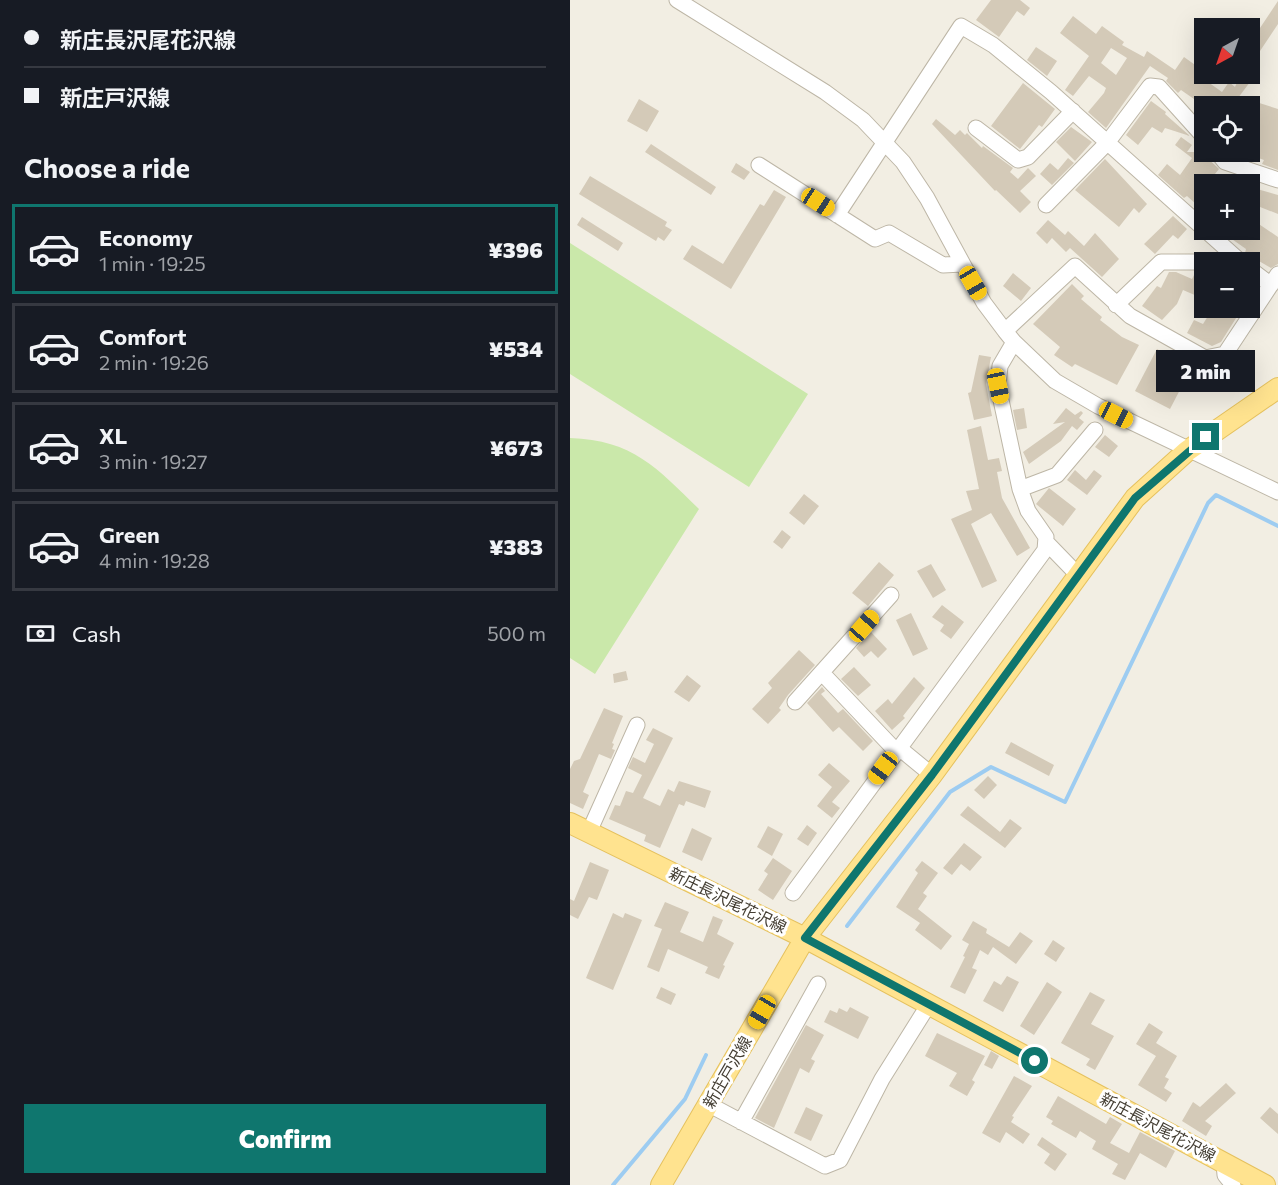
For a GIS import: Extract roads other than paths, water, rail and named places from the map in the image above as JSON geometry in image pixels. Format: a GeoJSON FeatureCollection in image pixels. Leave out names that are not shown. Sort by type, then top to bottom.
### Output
{"type":"FeatureCollection","features":[{"type":"Feature","properties":{"kind":"main road","name":"新庄戸沢線"},"geometry":{"type":"LineString","coordinates":[[661,1185],[805,938],[932,775],[1135,498],[1187,451],[1278,388]]}},
{"type":"Feature","properties":{"kind":"main road","name":"新庄長沢尾花沢線"},"geometry":{"type":"LineString","coordinates":[[570,823],[805,938],[1265,1185]]}},
{"type":"Feature","properties":{"kind":"street"},"geometry":{"type":"LineString","coordinates":[[677,0],[825,92],[863,120],[903,162],[927,198],[962,264],[1009,337],[1055,381],[1098,406],[1187,451],[1278,492]]}},
{"type":"Feature","properties":{"kind":"street"},"geometry":{"type":"LineString","coordinates":[[837,215],[961,26],[993,45],[1073,111],[1228,252]]}},
{"type":"Feature","properties":{"kind":"street"},"geometry":{"type":"LineString","coordinates":[[1046,205],[1107,143],[1150,86],[1159,87],[1194,126]]}},
{"type":"Feature","properties":{"kind":"street"},"geometry":{"type":"LineString","coordinates":[[976,128],[1018,160],[1028,157],[1073,111]]}},
{"type":"Feature","properties":{"kind":"street"},"geometry":{"type":"LineString","coordinates":[[1225,162],[1278,180]]}},
{"type":"Feature","properties":{"kind":"street"},"geometry":{"type":"LineString","coordinates":[[759,165],[875,239],[889,233],[943,265],[962,264]]}},
{"type":"Feature","properties":{"kind":"street"},"geometry":{"type":"LineString","coordinates":[[1116,304],[1161,262],[1194,261]]}},
{"type":"Feature","properties":{"kind":"street"},"geometry":{"type":"LineString","coordinates":[[793,892],[1045,549],[1046,537],[1028,511],[1020,489],[998,386],[1000,366],[1009,337],[1075,266],[1130,316],[1205,358],[1226,354],[1274,279],[1260,273]]}},
{"type":"Feature","properties":{"kind":"street"},"geometry":{"type":"LineString","coordinates":[[1020,489],[1057,476],[1095,430]]}},
{"type":"Feature","properties":{"kind":"street"},"geometry":{"type":"LineString","coordinates":[[1046,542],[1078,575]]}},
{"type":"Feature","properties":{"kind":"street"},"geometry":{"type":"LineString","coordinates":[[795,702],[823,674],[891,595]]}},
{"type":"Feature","properties":{"kind":"street"},"geometry":{"type":"LineString","coordinates":[[823,674],[897,749],[932,775]]}},
{"type":"Feature","properties":{"kind":"street"},"geometry":{"type":"LineString","coordinates":[[589,832],[637,724]]}},
{"type":"Feature","properties":{"kind":"street"},"geometry":{"type":"LineString","coordinates":[[741,1122],[818,984]]}},
{"type":"Feature","properties":{"kind":"street"},"geometry":{"type":"LineString","coordinates":[[708,1104],[825,1166],[840,1160],[882,1078],[929,1004]]}},
{"type":"Feature","properties":{"kind":"street"},"geometry":{"type":"LineString","coordinates":[[1224,1163],[1225,1175],[1233,1185]]}},
{"type":"Feature","properties":{"kind":"waterway"},"geometry":{"type":"LineString","coordinates":[[847,926],[950,792],[991,767],[1065,802],[1208,503],[1216,495],[1278,526]]}},
{"type":"Feature","properties":{"kind":"waterway"},"geometry":{"type":"LineString","coordinates":[[613,1185],[685,1099],[706,1055]]}}]}
